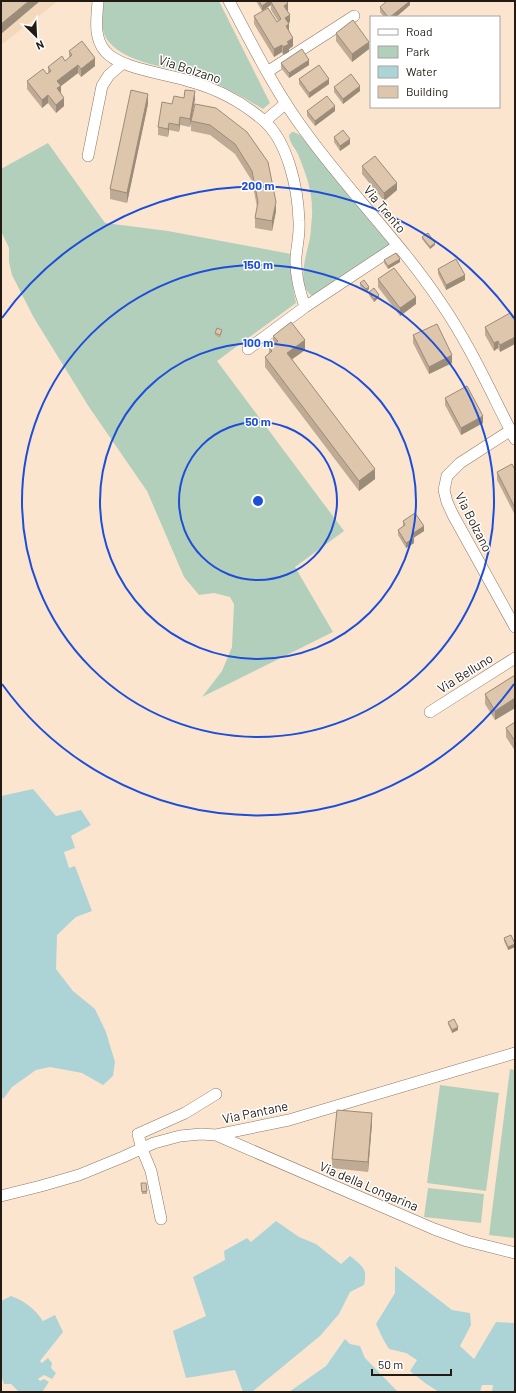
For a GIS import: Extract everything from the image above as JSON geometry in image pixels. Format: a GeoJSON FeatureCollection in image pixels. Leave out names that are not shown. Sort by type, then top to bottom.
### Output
{"type":"FeatureCollection","features":[{"type":"Feature","properties":{"kind":"street","name":"Via Bolzano"},"geometry":{"type":"LineString","coordinates":[[98,1],[96,26],[98,37],[103,48],[108,54],[123,63],[187,80],[215,90],[236,101],[265,122],[273,131],[288,163],[294,183],[299,221],[296,276],[298,288],[305,307]]}},
{"type":"Feature","properties":{"kind":"street","name":"Via Trento"},"geometry":{"type":"LineString","coordinates":[[229,1],[285,104],[322,154],[424,278],[450,316],[513,434]]}},
{"type":"Feature","properties":{"kind":"street"},"geometry":{"type":"LineString","coordinates":[[268,72],[354,16]]}},
{"type":"Feature","properties":{"kind":"street"},"geometry":{"type":"LineString","coordinates":[[88,156],[102,86],[109,75],[123,63]]}},
{"type":"Feature","properties":{"kind":"street"},"geometry":{"type":"LineString","coordinates":[[265,122],[285,104]]}},
{"type":"Feature","properties":{"kind":"street"},"geometry":{"type":"LineString","coordinates":[[248,349],[305,307],[398,246]]}},
{"type":"Feature","properties":{"kind":"street","name":"Via Bolzano"},"geometry":{"type":"LineString","coordinates":[[513,434],[455,467],[447,476],[444,490],[447,502],[453,515],[515,627]]}},
{"type":"Feature","properties":{"kind":"street","name":"Via Belluno"},"geometry":{"type":"LineString","coordinates":[[430,712],[515,658]]}},
{"type":"Feature","properties":{"kind":"street","name":"Via Pantane"},"geometry":{"type":"LineString","coordinates":[[1,1196],[41,1186],[79,1174],[154,1143],[180,1136],[201,1134],[216,1135],[289,1120],[515,1053]]}},
{"type":"Feature","properties":{"kind":"street"},"geometry":{"type":"LineString","coordinates":[[161,1219],[151,1171],[138,1134],[185,1113],[216,1094]]}},
{"type":"Feature","properties":{"kind":"street","name":"Via della Longarina"},"geometry":{"type":"LineString","coordinates":[[216,1135],[441,1232],[478,1244],[515,1253]]}},
{"type":"Feature","properties":{"kind":"shaded area"},"geometry":{"type":"Polygon","coordinates":[[[1,1],[58,1],[1,45],[1,1]]]}},
{"type":"Feature","properties":{"kind":"green space"},"geometry":{"type":"Polygon","coordinates":[[[104,1],[219,1],[270,103],[263,109],[228,89],[206,79],[141,61],[118,50],[109,42],[104,33],[102,23],[104,1]]]}},
{"type":"Feature","properties":{"kind":"green space"},"geometry":{"type":"Polygon","coordinates":[[[292,132],[300,135],[391,246],[313,296],[308,292],[303,278],[310,235],[312,200],[304,170],[298,154],[289,138],[289,135],[292,132]]]}},
{"type":"Feature","properties":{"kind":"green space"},"geometry":{"type":"Polygon","coordinates":[[[48,143],[105,223],[168,231],[291,254],[293,288],[296,303],[217,361],[344,531],[295,567],[333,632],[202,697],[222,671],[232,647],[234,604],[230,597],[214,593],[199,595],[184,577],[147,491],[89,407],[34,318],[12,275],[9,262],[9,248],[1,231],[1,169],[48,143]]]}},
{"type":"Feature","properties":{"kind":"green space"},"geometry":{"type":"Polygon","coordinates":[[[510,1069],[515,1070],[515,1238],[489,1235],[510,1069]]]}},
{"type":"Feature","properties":{"kind":"green space"},"geometry":{"type":"Polygon","coordinates":[[[440,1085],[499,1093],[486,1191],[427,1183],[440,1085]]]}},
{"type":"Feature","properties":{"kind":"green space"},"geometry":{"type":"Polygon","coordinates":[[[428,1188],[484,1194],[481,1223],[424,1217],[428,1188]]]}},
{"type":"Feature","properties":{"kind":"water"},"geometry":{"type":"Polygon","coordinates":[[[33,789],[56,816],[81,810],[91,825],[71,836],[75,848],[64,852],[69,868],[75,866],[92,911],[76,917],[57,935],[56,969],[73,991],[95,1009],[106,1032],[115,1062],[113,1076],[103,1085],[82,1073],[50,1067],[36,1070],[12,1087],[4,1098],[1,1099],[1,796],[33,789]]]}},
{"type":"Feature","properties":{"kind":"water"},"geometry":{"type":"Polygon","coordinates":[[[276,1221],[299,1237],[316,1244],[341,1264],[350,1256],[363,1268],[365,1275],[364,1285],[350,1292],[339,1314],[320,1336],[252,1392],[243,1392],[235,1370],[186,1378],[173,1331],[206,1316],[193,1277],[225,1260],[224,1251],[247,1238],[251,1242],[276,1221]]]}},
{"type":"Feature","properties":{"kind":"water"},"geometry":{"type":"Polygon","coordinates":[[[395,1266],[452,1310],[470,1313],[471,1325],[460,1346],[474,1359],[496,1322],[515,1323],[515,1392],[492,1392],[493,1385],[482,1385],[480,1392],[439,1392],[410,1371],[417,1360],[406,1353],[389,1349],[376,1324],[395,1293],[395,1266]]]}},
{"type":"Feature","properties":{"kind":"water"},"geometry":{"type":"Polygon","coordinates":[[[11,1296],[21,1300],[29,1306],[43,1321],[55,1315],[63,1332],[40,1361],[42,1363],[48,1358],[52,1363],[51,1368],[56,1373],[52,1379],[44,1375],[38,1379],[40,1381],[44,1379],[49,1382],[42,1392],[19,1392],[11,1384],[4,1384],[1,1375],[1,1301],[11,1296]]]}},
{"type":"Feature","properties":{"kind":"water"},"geometry":{"type":"Polygon","coordinates":[[[345,1339],[350,1344],[360,1346],[365,1358],[398,1392],[289,1392],[326,1366],[345,1339]]]}},
{"type":"Feature","properties":{"kind":"building"},"geometry":{"type":"Polygon","coordinates":[[[1,1],[29,1],[1,24],[1,1]]]}},
{"type":"Feature","properties":{"kind":"building"},"geometry":{"type":"Polygon","coordinates":[[[259,1],[269,1],[262,6],[259,1]]]}},
{"type":"Feature","properties":{"kind":"building"},"geometry":{"type":"Polygon","coordinates":[[[286,1],[288,3],[284,6],[290,15],[285,18],[289,24],[286,26],[293,38],[287,42],[289,44],[283,47],[282,45],[274,49],[254,16],[268,8],[277,22],[281,19],[271,2],[286,1]]]}},
{"type":"Feature","properties":{"kind":"building"},"geometry":{"type":"Polygon","coordinates":[[[387,1],[410,1],[391,16],[387,16],[380,7],[387,1]]]}},
{"type":"Feature","properties":{"kind":"building"},"geometry":{"type":"Polygon","coordinates":[[[353,20],[369,42],[352,54],[336,33],[353,20]]]}},
{"type":"Feature","properties":{"kind":"building"},"geometry":{"type":"Polygon","coordinates":[[[82,41],[95,58],[81,69],[78,65],[57,81],[61,86],[57,88],[64,98],[56,105],[48,95],[42,100],[27,81],[43,69],[47,74],[51,71],[48,67],[62,56],[65,61],[72,55],[69,51],[82,41]]]}},
{"type":"Feature","properties":{"kind":"building"},"geometry":{"type":"Polygon","coordinates":[[[302,49],[309,60],[289,73],[281,63],[302,49]]]}},
{"type":"Feature","properties":{"kind":"building"},"geometry":{"type":"Polygon","coordinates":[[[319,65],[329,79],[309,93],[299,79],[319,65]]]}},
{"type":"Feature","properties":{"kind":"building"},"geometry":{"type":"Polygon","coordinates":[[[351,74],[360,86],[343,99],[334,87],[351,74]]]}},
{"type":"Feature","properties":{"kind":"building"},"geometry":{"type":"Polygon","coordinates":[[[131,90],[148,94],[127,193],[110,189],[131,90]]]}},
{"type":"Feature","properties":{"kind":"building"},"geometry":{"type":"Polygon","coordinates":[[[185,90],[195,91],[190,119],[180,117],[179,125],[169,123],[168,129],[158,127],[162,102],[172,104],[174,96],[184,98],[185,90]]]}},
{"type":"Feature","properties":{"kind":"building"},"geometry":{"type":"Polygon","coordinates":[[[327,96],[335,106],[315,121],[307,111],[327,96]]]}},
{"type":"Feature","properties":{"kind":"building"},"geometry":{"type":"Polygon","coordinates":[[[195,104],[216,108],[247,132],[268,162],[276,202],[272,221],[255,218],[258,202],[252,171],[235,144],[210,125],[191,121],[195,104]]]}},
{"type":"Feature","properties":{"kind":"building"},"geometry":{"type":"Polygon","coordinates":[[[343,130],[350,139],[340,146],[334,137],[343,130]]]}},
{"type":"Feature","properties":{"kind":"building"},"geometry":{"type":"Polygon","coordinates":[[[375,156],[397,183],[384,193],[362,166],[375,156]]]}},
{"type":"Feature","properties":{"kind":"building"},"geometry":{"type":"Polygon","coordinates":[[[428,233],[435,243],[430,247],[422,237],[428,233]]]}},
{"type":"Feature","properties":{"kind":"building"},"geometry":{"type":"Polygon","coordinates":[[[396,253],[400,259],[388,266],[384,260],[396,253]]]}},
{"type":"Feature","properties":{"kind":"building"},"geometry":{"type":"Polygon","coordinates":[[[456,259],[465,275],[446,285],[438,269],[456,259]]]}},
{"type":"Feature","properties":{"kind":"building"},"geometry":{"type":"Polygon","coordinates":[[[394,268],[416,297],[400,308],[378,279],[394,268]]]}},
{"type":"Feature","properties":{"kind":"building"},"geometry":{"type":"Polygon","coordinates":[[[364,280],[369,287],[366,289],[360,283],[364,280]]]}},
{"type":"Feature","properties":{"kind":"building"},"geometry":{"type":"Polygon","coordinates":[[[374,288],[379,295],[374,299],[369,292],[374,288]]]}},
{"type":"Feature","properties":{"kind":"building"},"geometry":{"type":"Polygon","coordinates":[[[510,313],[515,321],[515,337],[500,345],[498,341],[494,343],[485,327],[510,313]]]}},
{"type":"Feature","properties":{"kind":"building"},"geometry":{"type":"Polygon","coordinates":[[[291,322],[305,340],[287,353],[375,469],[359,481],[265,357],[272,351],[269,348],[278,341],[273,336],[291,322]]]}},
{"type":"Feature","properties":{"kind":"building"},"geometry":{"type":"Polygon","coordinates":[[[437,324],[452,355],[429,367],[413,335],[437,324]]]}},
{"type":"Feature","properties":{"kind":"building"},"geometry":{"type":"Polygon","coordinates":[[[217,328],[222,330],[220,335],[215,333],[217,328]]]}},
{"type":"Feature","properties":{"kind":"building"},"geometry":{"type":"Polygon","coordinates":[[[467,386],[483,416],[461,428],[445,398],[467,386]]]}},
{"type":"Feature","properties":{"kind":"building"},"geometry":{"type":"Polygon","coordinates":[[[512,464],[515,470],[515,508],[497,472],[512,464]]]}},
{"type":"Feature","properties":{"kind":"building"},"geometry":{"type":"Polygon","coordinates":[[[415,513],[424,526],[412,534],[414,538],[406,543],[398,530],[405,525],[403,521],[415,513]]]}},
{"type":"Feature","properties":{"kind":"building"},"geometry":{"type":"Polygon","coordinates":[[[515,675],[515,698],[495,711],[485,694],[515,675]]]}},
{"type":"Feature","properties":{"kind":"building"},"geometry":{"type":"Polygon","coordinates":[[[515,722],[515,741],[506,728],[515,722]]]}},
{"type":"Feature","properties":{"kind":"building"},"geometry":{"type":"Polygon","coordinates":[[[511,935],[515,944],[508,947],[504,938],[511,935]]]}},
{"type":"Feature","properties":{"kind":"building"},"geometry":{"type":"Polygon","coordinates":[[[454,1019],[458,1027],[452,1030],[448,1022],[454,1019]]]}},
{"type":"Feature","properties":{"kind":"building"},"geometry":{"type":"Polygon","coordinates":[[[337,1110],[372,1113],[368,1162],[332,1159],[337,1110]]]}},
{"type":"Feature","properties":{"kind":"building"},"geometry":{"type":"Polygon","coordinates":[[[141,1183],[146,1183],[147,1191],[142,1192],[141,1183]]]}}]}
